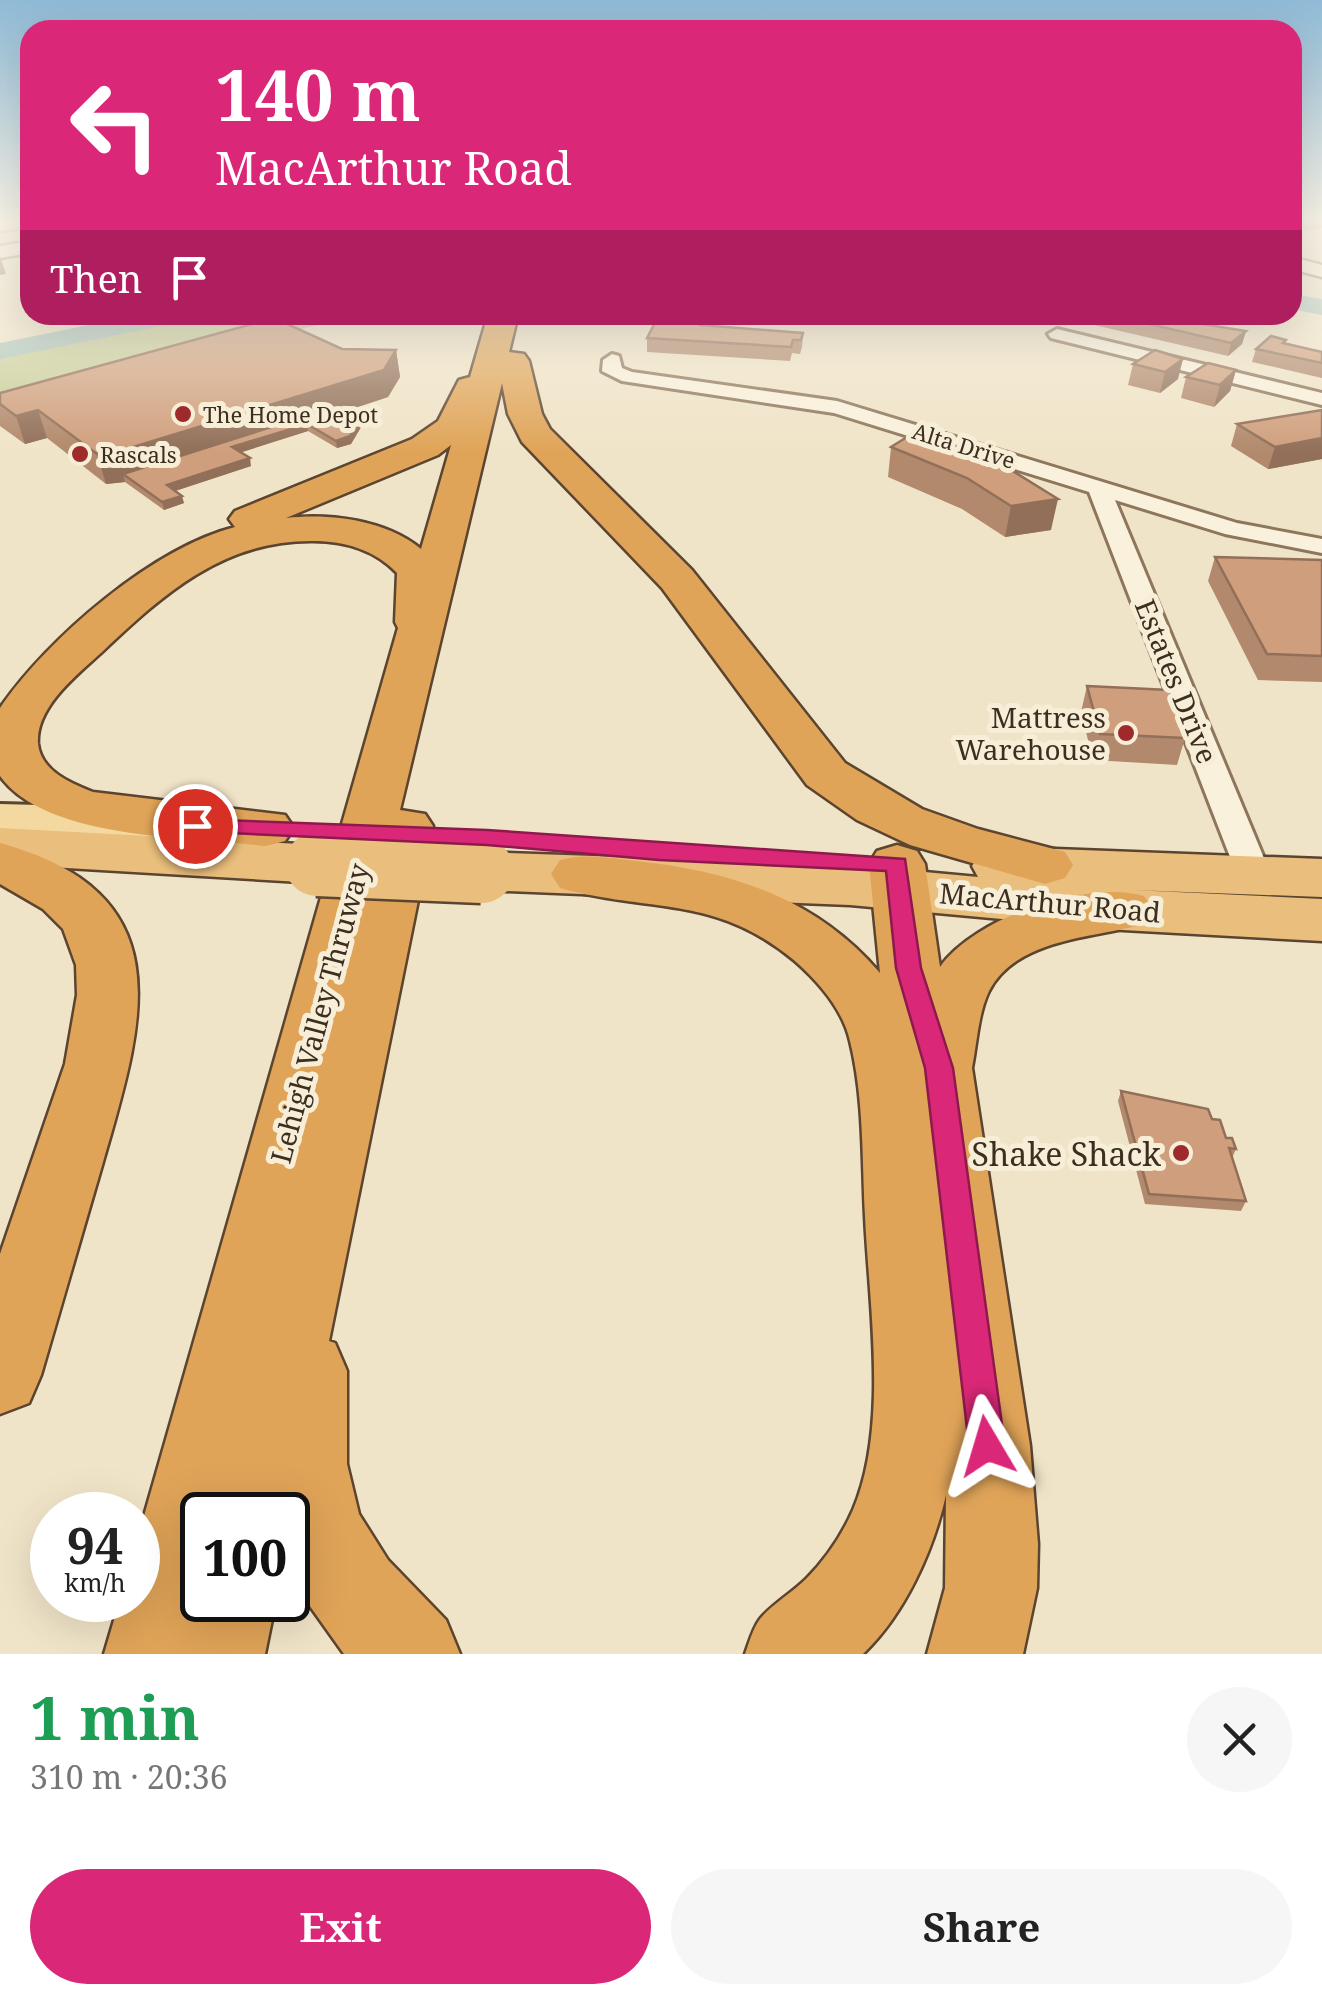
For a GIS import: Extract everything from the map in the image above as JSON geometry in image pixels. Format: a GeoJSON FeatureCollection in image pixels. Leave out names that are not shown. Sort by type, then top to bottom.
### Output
{"type":"FeatureCollection","features":[{"type":"Feature","properties":{"kind":"highway","name":"Lehigh Valley Thruway"},"geometry":{"type":"LineString","coordinates":[[152,1654],[416,641],[510,326]]}},
{"type":"Feature","properties":{"kind":"highway","name":"Lehigh Valley Thruway"},"geometry":{"type":"LineString","coordinates":[[254,1492],[310,1253],[510,326]]}},
{"type":"Feature","properties":{"kind":"highway"},"geometry":{"type":"LineString","coordinates":[[0,686],[115,587],[163,556],[399,461],[445,434],[453,427],[510,326]]}},
{"type":"Feature","properties":{"kind":"highway"},"geometry":{"type":"LineString","coordinates":[[510,326],[524,414],[535,434],[677,580],[826,774],[856,798],[919,829],[1045,866]]}},
{"type":"Feature","properties":{"kind":"highway"},"geometry":{"type":"LineString","coordinates":[[266,828],[85,808],[66,801],[38,785],[20,766],[13,744],[17,722],[50,678],[165,574],[207,550],[260,534],[301,530],[341,533],[396,550],[419,577],[416,641]]}},
{"type":"Feature","properties":{"kind":"highway","name":"MacArthur Road"},"geometry":{"type":"LineString","coordinates":[[266,828],[322,847]]}},
{"type":"Feature","properties":{"kind":"highway","name":"MacArthur Road"},"geometry":{"type":"LineString","coordinates":[[0,846],[322,847],[485,854],[659,852],[898,876],[1122,910],[1322,920]]}},
{"type":"Feature","properties":{"kind":"highway","name":"MacArthur Road"},"geometry":{"type":"LineString","coordinates":[[485,854],[580,874],[898,876],[1045,866],[1322,878]]}},
{"type":"Feature","properties":{"kind":"highway"},"geometry":{"type":"LineString","coordinates":[[0,862],[48,884],[76,906],[104,949],[111,983],[108,1022],[98,1064],[0,1375]]}},
{"type":"Feature","properties":{"kind":"highway"},"geometry":{"type":"LineString","coordinates":[[580,874],[716,893],[784,925],[845,971],[868,1000],[884,1040],[915,1375],[910,1474],[891,1532],[855,1594],[828,1625],[793,1654]]}},
{"type":"Feature","properties":{"kind":"highway"},"geometry":{"type":"LineString","coordinates":[[898,876],[908,968],[939,1068],[991,1495],[990,1588],[975,1654]]}},
{"type":"Feature","properties":{"kind":"highway"},"geometry":{"type":"LineString","coordinates":[[939,1068],[955,1000],[973,966],[1028,931],[1122,910]]}},
{"type":"Feature","properties":{"kind":"highway"},"geometry":{"type":"LineString","coordinates":[[310,1253],[304,1464],[311,1500],[341,1572],[363,1606],[412,1654]]}},
{"type":"Feature","properties":{"kind":"highway"},"geometry":{"type":"LineString","coordinates":[[217,1654],[224,1622]]}},
{"type":"Feature","properties":{"kind":"main road","name":"MacArthur Road"},"geometry":{"type":"LineString","coordinates":[[0,821],[266,828]]}},
{"type":"Feature","properties":{"kind":"street"},"geometry":{"type":"LineString","coordinates":[[1057,334],[1322,399]]}},
{"type":"Feature","properties":{"kind":"street","name":"Alta Drive"},"geometry":{"type":"LineString","coordinates":[[612,360],[610,368],[617,374],[837,407],[1234,529],[1322,546]]}},
{"type":"Feature","properties":{"kind":"street","name":"Estates Drive"},"geometry":{"type":"LineString","coordinates":[[1098,486],[1254,875]]}},
{"type":"Feature","properties":{"kind":"green space"},"geometry":{"type":"Polygon","coordinates":[[[140,325],[317,325],[0,410],[0,354],[140,325]]]}},
{"type":"Feature","properties":{"kind":"building"},"geometry":{"type":"Polygon","coordinates":[[[248,325],[289,325],[342,349],[396,350],[384,370],[117,452],[97,454],[38,410],[16,416],[0,404],[0,393],[248,325]]]}},
{"type":"Feature","properties":{"kind":"building"},"geometry":{"type":"Polygon","coordinates":[[[654,325],[803,333],[801,340],[793,340],[791,347],[647,338],[654,325]]]}},
{"type":"Feature","properties":{"kind":"building"},"geometry":{"type":"Polygon","coordinates":[[[1153,325],[1208,325],[1246,331],[1231,343],[1153,325]]]}},
{"type":"Feature","properties":{"kind":"building"},"geometry":{"type":"Polygon","coordinates":[[[1271,336],[1286,340],[1283,343],[1322,352],[1322,363],[1256,349],[1271,336]]]}},
{"type":"Feature","properties":{"kind":"building"},"geometry":{"type":"Polygon","coordinates":[[[1155,350],[1183,359],[1165,372],[1133,364],[1155,350]]]}},
{"type":"Feature","properties":{"kind":"building"},"geometry":{"type":"Polygon","coordinates":[[[1208,363],[1236,370],[1220,385],[1186,377],[1208,363]]]}},
{"type":"Feature","properties":{"kind":"building"},"geometry":{"type":"Polygon","coordinates":[[[344,404],[363,415],[350,436],[336,441],[307,424],[232,447],[250,458],[167,485],[182,496],[162,502],[123,474],[344,404]]]}},
{"type":"Feature","properties":{"kind":"building"},"geometry":{"type":"Polygon","coordinates":[[[1322,410],[1322,438],[1275,447],[1237,424],[1322,410]]]}},
{"type":"Feature","properties":{"kind":"building"},"geometry":{"type":"Polygon","coordinates":[[[915,432],[1003,465],[1058,499],[1011,506],[967,478],[891,447],[915,432]]]}},
{"type":"Feature","properties":{"kind":"building"},"geometry":{"type":"Polygon","coordinates":[[[1215,557],[1322,560],[1322,656],[1267,654],[1215,557]]]}},
{"type":"Feature","properties":{"kind":"building"},"geometry":{"type":"Polygon","coordinates":[[[1087,686],[1169,690],[1185,738],[1100,734],[1087,686]]]}},
{"type":"Feature","properties":{"kind":"building","name":"Shake Shack"},"geometry":{"type":"Polygon","coordinates":[[[1121,1091],[1208,1109],[1212,1119],[1220,1120],[1226,1138],[1232,1138],[1236,1149],[1229,1148],[1246,1201],[1149,1194],[1121,1091]]]}},
{"type":"Feature","properties":{"kind":"waterway"},"geometry":{"type":"LineString","coordinates":[[1304,299],[1318,306]]}},
{"type":"Feature","properties":{"kind":"waterway"},"geometry":{"type":"LineString","coordinates":[[1302,303],[1322,307]]}},
{"type":"Feature","properties":{"kind":"waterway"},"geometry":{"type":"LineString","coordinates":[[0,351],[127,325]]}},
{"type":"Feature","properties":{"kind":"place","name":"The Home Depot"},"geometry":{"type":"Point","coordinates":[183,414]}},
{"type":"Feature","properties":{"kind":"place","name":"Rascals"},"geometry":{"type":"Point","coordinates":[80,454]}},
{"type":"Feature","properties":{"kind":"place","name":"Mattress Warehouse"},"geometry":{"type":"Point","coordinates":[1126,733]}},
{"type":"Feature","properties":{"kind":"place","name":"Shake Shack"},"geometry":{"type":"Point","coordinates":[1181,1153]}},
{"type":"Feature","properties":{"kind":"route"},"geometry":{"type":"LineString","coordinates":[[195,826],[487,838],[848,864],[897,864],[908,968],[939,1068],[987,1446]]}}]}
